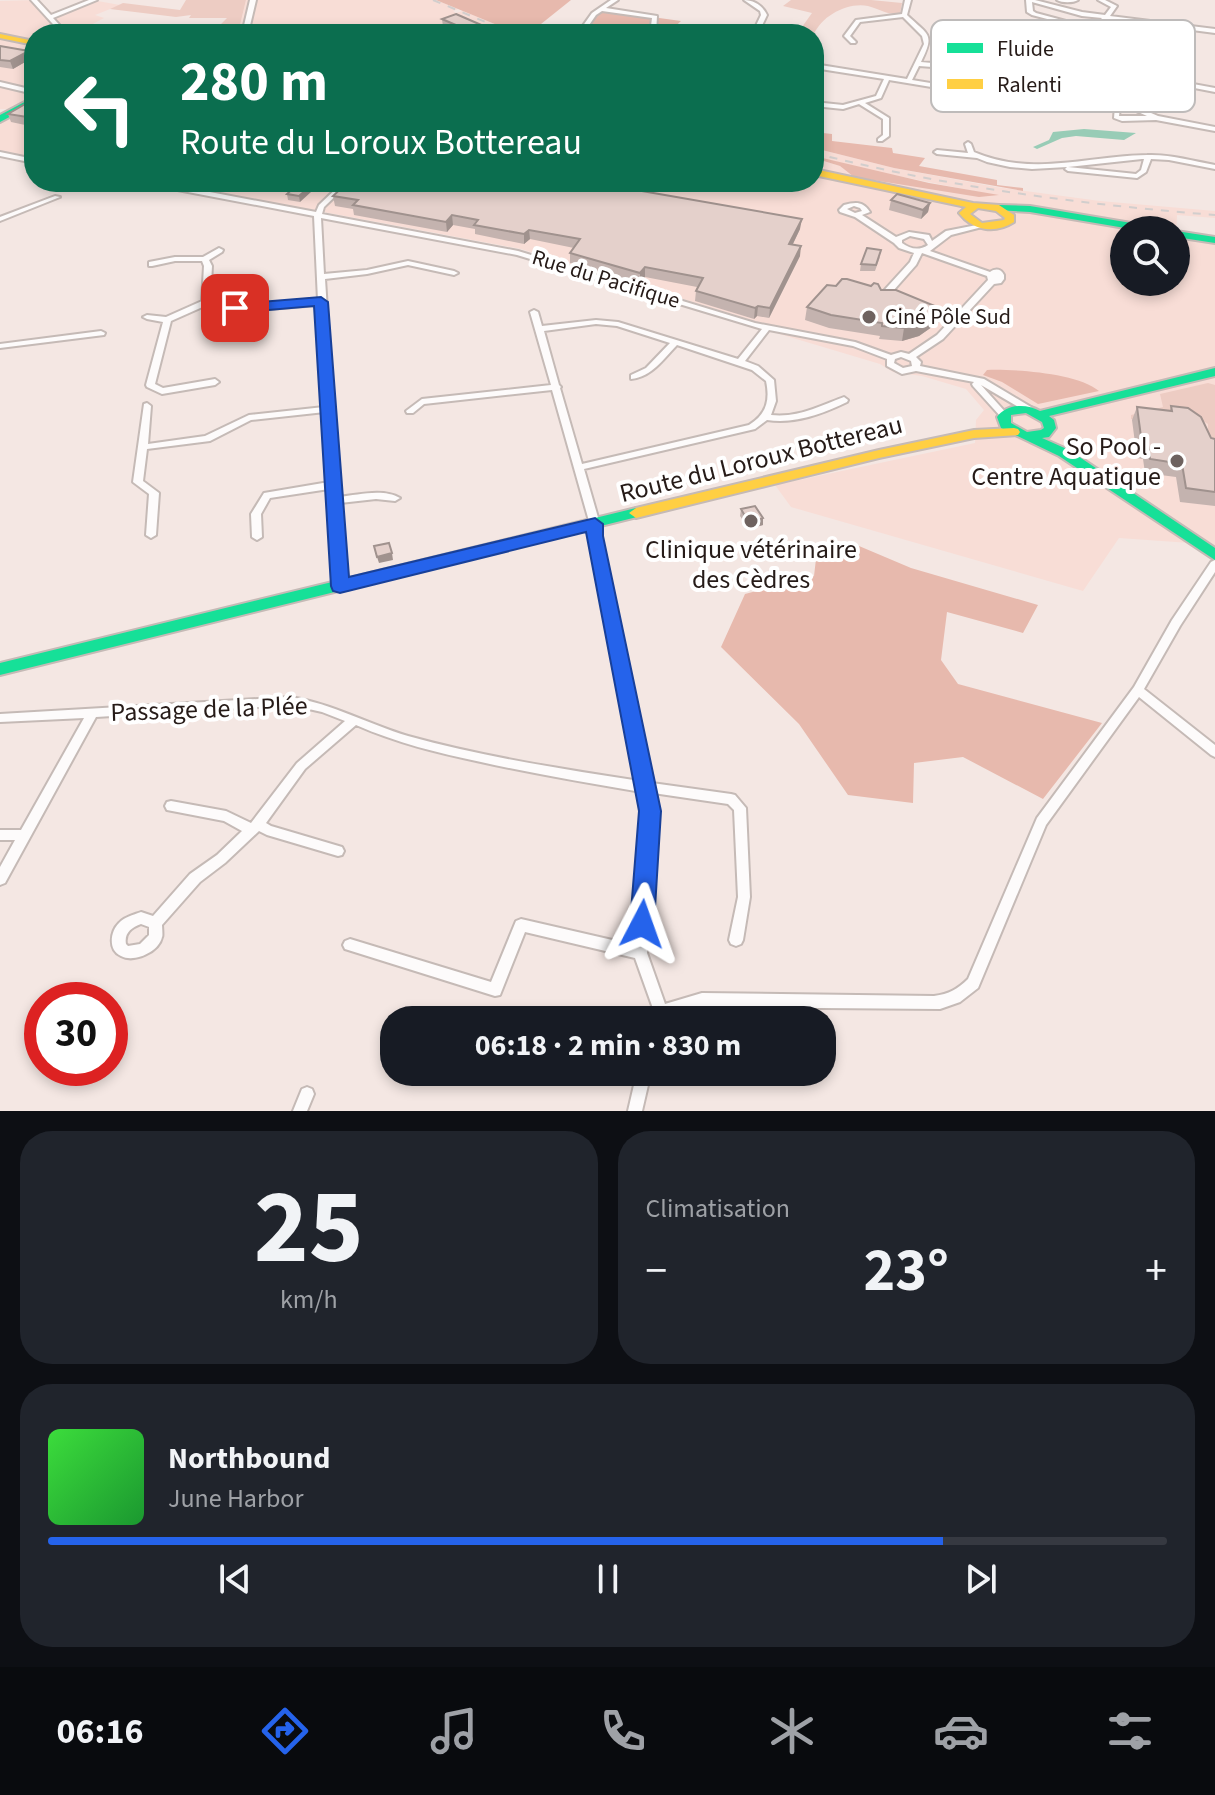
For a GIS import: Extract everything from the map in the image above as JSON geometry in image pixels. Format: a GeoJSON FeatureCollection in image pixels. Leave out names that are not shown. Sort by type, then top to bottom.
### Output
{"type":"FeatureCollection","features":[{"type":"Feature","properties":{"kind":"main road"},"geometry":{"type":"LineString","coordinates":[[0,36],[24,41]]}},
{"type":"Feature","properties":{"kind":"main road"},"geometry":{"type":"LineString","coordinates":[[0,119],[24,106]]}},
{"type":"Feature","properties":{"kind":"main road"},"geometry":{"type":"LineString","coordinates":[[824,174],[935,199],[968,212],[1041,211],[1110,222]]}},
{"type":"Feature","properties":{"kind":"main road"},"geometry":{"type":"LineString","coordinates":[[968,212],[982,226],[1003,225],[1005,212]]}},
{"type":"Feature","properties":{"kind":"main road"},"geometry":{"type":"LineString","coordinates":[[1190,236],[1215,240]]}},
{"type":"Feature","properties":{"kind":"main road"},"geometry":{"type":"LineString","coordinates":[[1042,420],[1215,372]]}},
{"type":"Feature","properties":{"kind":"main road","name":"Route du Loroux Bottereau"},"geometry":{"type":"LineString","coordinates":[[974,434],[1016,409],[1042,420]]}},
{"type":"Feature","properties":{"kind":"main road"},"geometry":{"type":"LineString","coordinates":[[1004,416],[1005,425],[1014,432],[1064,453],[1215,555]]}},
{"type":"Feature","properties":{"kind":"main road"},"geometry":{"type":"LineString","coordinates":[[1029,437],[1041,436],[1042,420]]}},
{"type":"Feature","properties":{"kind":"main road"},"geometry":{"type":"LineString","coordinates":[[1042,420],[1064,453]]}},
{"type":"Feature","properties":{"kind":"main road","name":"Route du Loroux Bottereau"},"geometry":{"type":"LineString","coordinates":[[0,669],[974,434],[1014,432]]}},
{"type":"Feature","properties":{"kind":"street"},"geometry":{"type":"LineString","coordinates":[[34,0],[56,24]]}},
{"type":"Feature","properties":{"kind":"street"},"geometry":{"type":"LineString","coordinates":[[50,17],[94,0]]}},
{"type":"Feature","properties":{"kind":"street"},"geometry":{"type":"LineString","coordinates":[[247,24],[253,0]]}},
{"type":"Feature","properties":{"kind":"street"},"geometry":{"type":"LineString","coordinates":[[588,24],[601,9],[615,0]]}},
{"type":"Feature","properties":{"kind":"street"},"geometry":{"type":"LineString","coordinates":[[747,0],[762,10],[764,15],[760,24]]}},
{"type":"Feature","properties":{"kind":"street"},"geometry":{"type":"LineString","coordinates":[[904,15],[908,0]]}},
{"type":"Feature","properties":{"kind":"street"},"geometry":{"type":"LineString","coordinates":[[1050,20],[1034,14],[1029,8],[1029,0],[1058,9]]}},
{"type":"Feature","properties":{"kind":"street"},"geometry":{"type":"LineString","coordinates":[[1060,0],[1075,0]]}},
{"type":"Feature","properties":{"kind":"street"},"geometry":{"type":"LineString","coordinates":[[1101,0],[1114,6],[1104,20]]}},
{"type":"Feature","properties":{"kind":"street"},"geometry":{"type":"LineString","coordinates":[[1029,8],[1132,20]]}},
{"type":"Feature","properties":{"kind":"street"},"geometry":{"type":"LineString","coordinates":[[601,9],[655,17],[654,24]]}},
{"type":"Feature","properties":{"kind":"street"},"geometry":{"type":"LineString","coordinates":[[853,42],[847,36],[858,21],[904,15]]}},
{"type":"Feature","properties":{"kind":"street"},"geometry":{"type":"LineString","coordinates":[[904,15],[925,35],[927,44],[909,81]]}},
{"type":"Feature","properties":{"kind":"street"},"geometry":{"type":"LineString","coordinates":[[1195,28],[1215,31]]}},
{"type":"Feature","properties":{"kind":"street"},"geometry":{"type":"LineString","coordinates":[[927,44],[931,43]]}},
{"type":"Feature","properties":{"kind":"street"},"geometry":{"type":"LineString","coordinates":[[918,64],[931,65]]}},
{"type":"Feature","properties":{"kind":"street"},"geometry":{"type":"LineString","coordinates":[[824,68],[931,85]]}},
{"type":"Feature","properties":{"kind":"street"},"geometry":{"type":"LineString","coordinates":[[824,105],[843,107],[880,96],[887,79]]}},
{"type":"Feature","properties":{"kind":"street"},"geometry":{"type":"LineString","coordinates":[[0,84],[24,90]]}},
{"type":"Feature","properties":{"kind":"street"},"geometry":{"type":"LineString","coordinates":[[1195,86],[1215,90]]}},
{"type":"Feature","properties":{"kind":"street"},"geometry":{"type":"LineString","coordinates":[[860,102],[886,118],[886,136],[880,140]]}},
{"type":"Feature","properties":{"kind":"street"},"geometry":{"type":"LineString","coordinates":[[1117,112],[1118,118],[1156,118],[1215,129]]}},
{"type":"Feature","properties":{"kind":"street"},"geometry":{"type":"LineString","coordinates":[[1143,112],[1156,118]]}},
{"type":"Feature","properties":{"kind":"street"},"geometry":{"type":"LineString","coordinates":[[968,144],[971,153],[976,156]]}},
{"type":"Feature","properties":{"kind":"street"},"geometry":{"type":"LineString","coordinates":[[937,152],[1030,166],[1062,167],[1148,157],[1215,167]]}},
{"type":"Feature","properties":{"kind":"street"},"geometry":{"type":"LineString","coordinates":[[0,154],[24,159]]}},
{"type":"Feature","properties":{"kind":"street"},"geometry":{"type":"LineString","coordinates":[[1062,167],[1079,172],[1137,176],[1144,171],[1148,157]]}},
{"type":"Feature","properties":{"kind":"street","name":"Rue du Pacifique"},"geometry":{"type":"LineString","coordinates":[[199,192],[518,253],[767,328],[855,344],[891,358],[890,364],[896,369],[909,371],[916,368]]}},
{"type":"Feature","properties":{"kind":"street"},"geometry":{"type":"LineString","coordinates":[[336,192],[317,214],[340,586]]}},
{"type":"Feature","properties":{"kind":"street"},"geometry":{"type":"LineString","coordinates":[[0,219],[57,197]]}},
{"type":"Feature","properties":{"kind":"street"},"geometry":{"type":"LineString","coordinates":[[891,358],[911,356],[940,337],[991,277],[921,251],[905,249],[899,238],[883,228],[863,207],[855,204],[843,208],[846,213],[857,215],[899,238],[955,226],[968,212]]}},
{"type":"Feature","properties":{"kind":"street"},"geometry":{"type":"LineString","coordinates":[[857,215],[866,212]]}},
{"type":"Feature","properties":{"kind":"street"},"geometry":{"type":"LineString","coordinates":[[882,298],[921,251],[949,233],[982,226]]}},
{"type":"Feature","properties":{"kind":"street"},"geometry":{"type":"LineString","coordinates":[[918,235],[932,244]]}},
{"type":"Feature","properties":{"kind":"street"},"geometry":{"type":"LineString","coordinates":[[152,264],[205,259],[219,250]]}},
{"type":"Feature","properties":{"kind":"street"},"geometry":{"type":"LineString","coordinates":[[205,259],[208,266],[206,302]]}},
{"type":"Feature","properties":{"kind":"street"},"geometry":{"type":"LineString","coordinates":[[320,277],[367,272],[408,263],[454,273]]}},
{"type":"Feature","properties":{"kind":"street"},"geometry":{"type":"LineString","coordinates":[[147,317],[167,320],[206,302],[244,309],[321,302]]}},
{"type":"Feature","properties":{"kind":"street"},"geometry":{"type":"LineString","coordinates":[[534,312],[595,524],[594,536],[647,789],[650,811],[640,953],[657,1006]]}},
{"type":"Feature","properties":{"kind":"street"},"geometry":{"type":"LineString","coordinates":[[167,320],[150,385],[162,391],[215,382]]}},
{"type":"Feature","properties":{"kind":"street"},"geometry":{"type":"LineString","coordinates":[[540,329],[604,322],[740,362],[755,368],[770,380],[771,410],[767,417],[752,427],[580,467]]}},
{"type":"Feature","properties":{"kind":"street"},"geometry":{"type":"LineString","coordinates":[[740,362],[767,328]]}},
{"type":"Feature","properties":{"kind":"street"},"geometry":{"type":"LineString","coordinates":[[0,346],[101,333]]}},
{"type":"Feature","properties":{"kind":"street"},"geometry":{"type":"LineString","coordinates":[[634,377],[649,370],[675,342]]}},
{"type":"Feature","properties":{"kind":"street"},"geometry":{"type":"LineString","coordinates":[[911,356],[918,363],[916,368],[988,384],[1042,420]]}},
{"type":"Feature","properties":{"kind":"street"},"geometry":{"type":"LineString","coordinates":[[972,379],[1004,416]]}},
{"type":"Feature","properties":{"kind":"street"},"geometry":{"type":"LineString","coordinates":[[407,407],[422,402],[557,387]]}},
{"type":"Feature","properties":{"kind":"street"},"geometry":{"type":"LineString","coordinates":[[767,417],[783,419],[824,410],[844,400]]}},
{"type":"Feature","properties":{"kind":"street"},"geometry":{"type":"LineString","coordinates":[[147,406],[138,482],[154,493],[151,535]]}},
{"type":"Feature","properties":{"kind":"street"},"geometry":{"type":"LineString","coordinates":[[143,447],[207,439],[249,418],[328,409]]}},
{"type":"Feature","properties":{"kind":"street"},"geometry":{"type":"LineString","coordinates":[[257,537],[256,514],[267,495],[332,485]]}},
{"type":"Feature","properties":{"kind":"street"},"geometry":{"type":"LineString","coordinates":[[333,501],[376,496],[395,498]]}},
{"type":"Feature","properties":{"kind":"street"},"geometry":{"type":"LineString","coordinates":[[681,1006],[702,1000],[934,1003],[946,1002],[965,993],[973,983],[1041,822],[1138,690],[1176,623],[1215,564]]}},
{"type":"Feature","properties":{"kind":"street"},"geometry":{"type":"LineString","coordinates":[[1138,690],[1215,752]]}},
{"type":"Feature","properties":{"kind":"street","name":"Passage de la Plée"},"geometry":{"type":"LineString","coordinates":[[0,718],[291,701],[323,706],[374,730],[419,744],[647,789],[731,799],[740,808],[744,897],[736,940]]}},
{"type":"Feature","properties":{"kind":"street"},"geometry":{"type":"LineString","coordinates":[[0,879],[93,712]]}},
{"type":"Feature","properties":{"kind":"street"},"geometry":{"type":"LineString","coordinates":[[155,923],[195,878],[255,827],[301,766],[354,720]]}},
{"type":"Feature","properties":{"kind":"street"},"geometry":{"type":"LineString","coordinates":[[171,806],[226,816],[338,851]]}},
{"type":"Feature","properties":{"kind":"street"},"geometry":{"type":"LineString","coordinates":[[0,835],[24,835]]}},
{"type":"Feature","properties":{"kind":"street"},"geometry":{"type":"LineString","coordinates":[[350,945],[495,990],[521,925],[640,953]]}},
{"type":"Feature","properties":{"kind":"street"},"geometry":{"type":"LineString","coordinates":[[635,1111],[641,1086]]}},
{"type":"Feature","properties":{"kind":"street"},"geometry":{"type":"LineString","coordinates":[[300,1111],[307,1094]]}},
{"type":"Feature","properties":{"kind":"shaded area"},"geometry":{"type":"Polygon","coordinates":[[[39,0],[53,14],[92,0],[120,5],[95,15],[104,18],[93,24],[24,24],[24,155],[0,151],[0,116],[9,109],[0,109],[0,1],[39,0]]]}},
{"type":"Feature","properties":{"kind":"shaded area"},"geometry":{"type":"Polygon","coordinates":[[[186,0],[246,0],[240,24],[221,24],[227,18],[176,17],[110,9],[123,3],[180,10],[186,0]]]}},
{"type":"Feature","properties":{"kind":"shaded area"},"geometry":{"type":"Polygon","coordinates":[[[246,0],[436,0],[458,9],[453,11],[456,13],[463,11],[495,24],[240,24],[246,0]]]}},
{"type":"Feature","properties":{"kind":"shaded area"},"geometry":{"type":"Polygon","coordinates":[[[436,0],[571,0],[541,24],[495,24],[436,0]]]}},
{"type":"Feature","properties":{"kind":"shaded area"},"geometry":{"type":"Polygon","coordinates":[[[791,0],[902,3],[900,14],[868,6],[852,6],[829,16],[820,24],[804,24],[812,13],[783,6],[791,0]]]}},
{"type":"Feature","properties":{"kind":"shaded area"},"geometry":{"type":"Polygon","coordinates":[[[601,10],[681,21],[678,24],[589,24],[601,10]]]}},
{"type":"Feature","properties":{"kind":"shaded area"},"geometry":{"type":"Polygon","coordinates":[[[1084,129],[1136,133],[1124,140],[1076,136],[1062,138],[1037,149],[1033,147],[1049,140],[1053,132],[1084,129]]]}},
{"type":"Feature","properties":{"kind":"shaded area"},"geometry":{"type":"Polygon","coordinates":[[[824,133],[832,134],[832,141],[892,148],[893,153],[925,158],[919,166],[997,180],[997,185],[1023,188],[1023,191],[894,168],[824,150],[824,133]]]}},
{"type":"Feature","properties":{"kind":"shaded area"},"geometry":{"type":"Polygon","coordinates":[[[824,150],[894,168],[996,187],[1100,201],[1215,211],[1215,218],[1110,216],[1110,296],[1190,296],[1190,240],[1215,244],[1215,550],[1190,543],[1119,538],[1083,591],[791,507],[775,485],[975,443],[976,420],[984,410],[966,389],[922,376],[893,372],[880,364],[689,307],[693,302],[521,249],[216,192],[824,192],[824,161],[840,166],[854,177],[994,195],[863,169],[824,159],[824,150]]]}},
{"type":"Feature","properties":{"kind":"shaded area"},"geometry":{"type":"Polygon","coordinates":[[[824,158],[929,183],[999,195],[979,197],[854,177],[840,166],[824,161],[824,158]]]}},
{"type":"Feature","properties":{"kind":"shaded area"},"geometry":{"type":"Polygon","coordinates":[[[987,370],[1062,376],[1099,391],[1038,404],[1002,382],[983,375],[987,370]]]}},
{"type":"Feature","properties":{"kind":"shaded area"},"geometry":{"type":"Polygon","coordinates":[[[1208,383],[1215,385],[1215,439],[1208,434],[1208,424],[1200,419],[1202,416],[1190,412],[1166,423],[1131,419],[1131,415],[1163,407],[1160,394],[1208,383]]]}},
{"type":"Feature","properties":{"kind":"shaded area"},"geometry":{"type":"Polygon","coordinates":[[[818,542],[859,546],[911,568],[1038,605],[1023,633],[947,612],[941,660],[958,684],[1102,723],[1043,799],[963,757],[914,763],[913,803],[848,795],[799,724],[721,647],[745,594],[814,576],[818,542]]]}},
{"type":"Feature","properties":{"kind":"building"},"geometry":{"type":"Polygon","coordinates":[[[456,14],[479,24],[454,24],[442,19],[456,14]]]}},
{"type":"Feature","properties":{"kind":"building"},"geometry":{"type":"Polygon","coordinates":[[[0,46],[24,50],[24,54],[10,61],[0,60],[0,46]]]}},
{"type":"Feature","properties":{"kind":"building"},"geometry":{"type":"Polygon","coordinates":[[[24,105],[24,117],[8,114],[24,105]]]}},
{"type":"Feature","properties":{"kind":"building"},"geometry":{"type":"Polygon","coordinates":[[[289,192],[304,192],[299,196],[287,194],[289,192]]]}},
{"type":"Feature","properties":{"kind":"building"},"geometry":{"type":"Polygon","coordinates":[[[337,192],[648,192],[802,219],[789,244],[801,246],[770,308],[755,308],[696,291],[703,278],[645,267],[640,273],[570,253],[580,239],[474,225],[478,220],[452,215],[446,222],[353,205],[358,200],[333,196],[337,192]]]}},
{"type":"Feature","properties":{"kind":"building"},"geometry":{"type":"Polygon","coordinates":[[[897,194],[930,203],[923,210],[891,200],[897,194]]]}},
{"type":"Feature","properties":{"kind":"building"},"geometry":{"type":"Polygon","coordinates":[[[867,248],[881,250],[876,265],[861,264],[867,248]]]}},
{"type":"Feature","properties":{"kind":"building"},"geometry":{"type":"Polygon","coordinates":[[[842,279],[871,286],[878,284],[881,290],[896,290],[942,309],[922,324],[904,328],[831,315],[807,307],[827,285],[836,286],[842,279]]]}},
{"type":"Feature","properties":{"kind":"building","name":"So Pool - Centre Aquatique"},"geometry":{"type":"Polygon","coordinates":[[[1171,406],[1188,408],[1201,417],[1211,438],[1215,439],[1215,492],[1186,488],[1182,464],[1150,459],[1148,445],[1142,444],[1137,407],[1172,411],[1171,406]]]}},
{"type":"Feature","properties":{"kind":"building"},"geometry":{"type":"Polygon","coordinates":[[[755,506],[763,518],[749,523],[741,509],[755,506]]]}},
{"type":"Feature","properties":{"kind":"building"},"geometry":{"type":"Polygon","coordinates":[[[389,543],[392,553],[377,557],[374,546],[389,543]]]}},
{"type":"Feature","properties":{"kind":"railway"},"geometry":{"type":"LineString","coordinates":[[433,0],[490,24]]}},
{"type":"Feature","properties":{"kind":"railway"},"geometry":{"type":"LineString","coordinates":[[824,155],[1013,193],[1215,215]]}},
{"type":"Feature","properties":{"kind":"traffic: fast"},"geometry":{"type":"LineString","coordinates":[[0,119],[24,106]]}},
{"type":"Feature","properties":{"kind":"traffic: fast"},"geometry":{"type":"LineString","coordinates":[[999,208],[1030,209],[1110,222]]}},
{"type":"Feature","properties":{"kind":"traffic: fast"},"geometry":{"type":"LineString","coordinates":[[1190,236],[1215,240]]}},
{"type":"Feature","properties":{"kind":"traffic: fast"},"geometry":{"type":"LineString","coordinates":[[1041,414],[1215,372]]}},
{"type":"Feature","properties":{"kind":"traffic: fast"},"geometry":{"type":"LineString","coordinates":[[1028,409],[1048,420],[1050,428],[1045,434],[1025,436],[1005,425],[1003,417],[1007,412],[1028,409]]}},
{"type":"Feature","properties":{"kind":"traffic: fast"},"geometry":{"type":"LineString","coordinates":[[1029,437],[1064,453],[1215,555]]}},
{"type":"Feature","properties":{"kind":"traffic: fast"},"geometry":{"type":"LineString","coordinates":[[0,669],[636,513]]}},
{"type":"Feature","properties":{"kind":"traffic: slow"},"geometry":{"type":"LineString","coordinates":[[0,36],[24,41]]}},
{"type":"Feature","properties":{"kind":"traffic: slow"},"geometry":{"type":"LineString","coordinates":[[824,174],[974,206]]}},
{"type":"Feature","properties":{"kind":"traffic: slow"},"geometry":{"type":"LineString","coordinates":[[976,205],[999,208],[1010,217],[1009,222],[996,226],[973,222],[964,213],[976,205]]}},
{"type":"Feature","properties":{"kind":"traffic: slow"},"geometry":{"type":"LineString","coordinates":[[636,513],[879,454],[974,434],[1014,432]]}},
{"type":"Feature","properties":{"kind":"place","name":"Ciné Pôle Sud"},"geometry":{"type":"Point","coordinates":[869,317]}},
{"type":"Feature","properties":{"kind":"place","name":"So Pool - Centre Aquatique"},"geometry":{"type":"Point","coordinates":[1177,461]}},
{"type":"Feature","properties":{"kind":"place","name":"Clinique vétérinaire des Cèdres"},"geometry":{"type":"Point","coordinates":[751,521]}},
{"type":"Feature","properties":{"kind":"route"},"geometry":{"type":"LineString","coordinates":[[235,308],[321,302],[340,586],[595,524],[594,536],[650,811],[642,924]]}}]}
